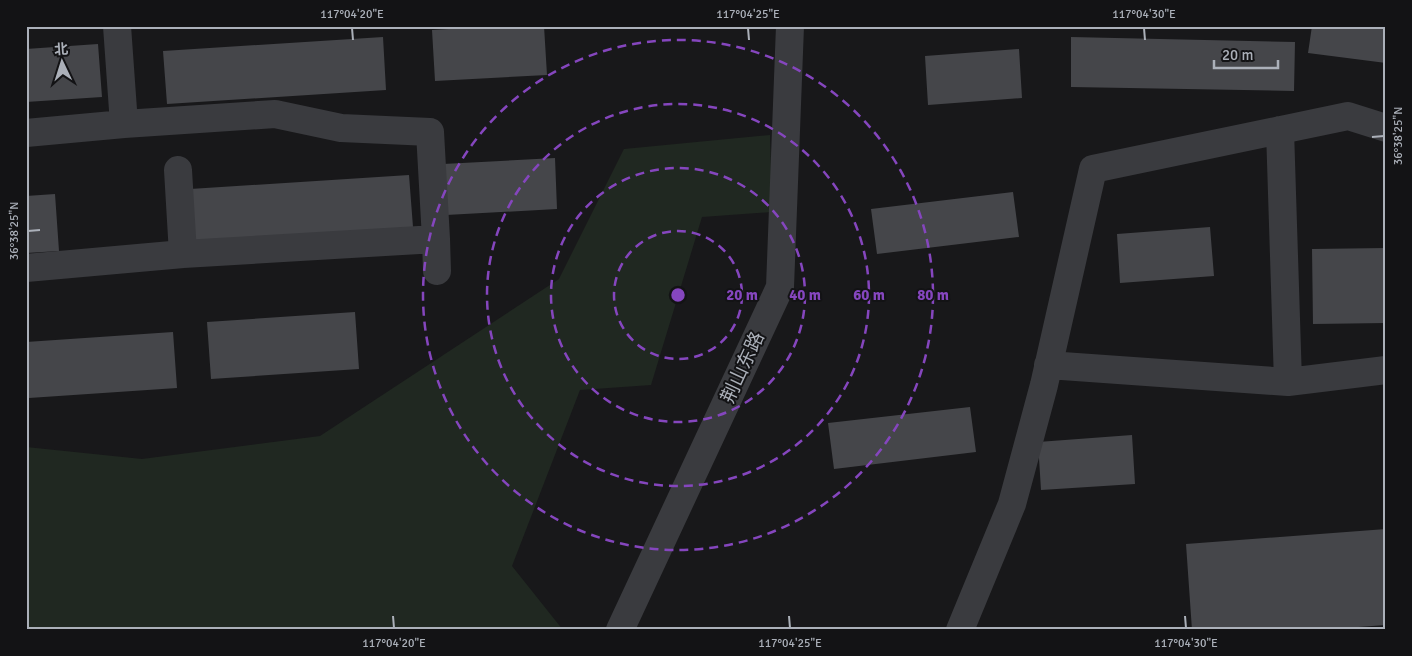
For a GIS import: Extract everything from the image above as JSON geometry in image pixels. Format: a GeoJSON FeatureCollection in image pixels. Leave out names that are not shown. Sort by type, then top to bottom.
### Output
{"type":"FeatureCollection","features":[{"type":"Feature","properties":{"kind":"street"},"geometry":{"type":"LineString","coordinates":[[117,26],[124,124]]}},
{"type":"Feature","properties":{"kind":"street","name":"荆山东路"},"geometry":{"type":"LineString","coordinates":[[620,630],[780,287],[790,26]]}},
{"type":"Feature","properties":{"kind":"street"},"geometry":{"type":"LineString","coordinates":[[26,133],[124,124],[275,114],[341,128],[430,132],[437,271]]}},
{"type":"Feature","properties":{"kind":"street"},"geometry":{"type":"LineString","coordinates":[[960,630],[1012,504],[1048,365],[1093,169],[1348,116],[1386,128]]}},
{"type":"Feature","properties":{"kind":"street"},"geometry":{"type":"LineString","coordinates":[[1280,130],[1288,382]]}},
{"type":"Feature","properties":{"kind":"street"},"geometry":{"type":"LineString","coordinates":[[178,170],[183,254]]}},
{"type":"Feature","properties":{"kind":"street"},"geometry":{"type":"LineString","coordinates":[[26,268],[183,254],[436,239]]}},
{"type":"Feature","properties":{"kind":"street"},"geometry":{"type":"LineString","coordinates":[[1048,365],[1288,382],[1386,370]]}},
{"type":"Feature","properties":{"kind":"shaded area"},"geometry":{"type":"Polygon","coordinates":[[[770,135],[772,212],[702,217],[651,385],[580,390],[512,566],[563,630],[26,630],[26,447],[142,459],[320,436],[559,279],[624,149],[770,135]]]}},
{"type":"Feature","properties":{"kind":"building"},"geometry":{"type":"Polygon","coordinates":[[[498,26],[544,26],[547,75],[435,81],[432,30],[498,26]]]}},
{"type":"Feature","properties":{"kind":"building"},"geometry":{"type":"Polygon","coordinates":[[[1312,26],[1386,26],[1386,63],[1308,53],[1312,26]]]}},
{"type":"Feature","properties":{"kind":"building"},"geometry":{"type":"Polygon","coordinates":[[[383,37],[386,90],[167,104],[163,51],[383,37]]]}},
{"type":"Feature","properties":{"kind":"building"},"geometry":{"type":"Polygon","coordinates":[[[1071,37],[1295,42],[1294,91],[1071,87],[1071,37]]]}},
{"type":"Feature","properties":{"kind":"building"},"geometry":{"type":"Polygon","coordinates":[[[98,44],[102,97],[26,102],[26,49],[98,44]]]}},
{"type":"Feature","properties":{"kind":"building"},"geometry":{"type":"Polygon","coordinates":[[[1019,49],[1022,98],[928,105],[925,56],[1019,49]]]}},
{"type":"Feature","properties":{"kind":"building"},"geometry":{"type":"Polygon","coordinates":[[[555,158],[557,209],[446,215],[443,164],[555,158]]]}},
{"type":"Feature","properties":{"kind":"building"},"geometry":{"type":"Polygon","coordinates":[[[409,175],[413,227],[193,241],[190,189],[409,175]]]}},
{"type":"Feature","properties":{"kind":"building"},"geometry":{"type":"Polygon","coordinates":[[[1013,192],[1019,237],[877,254],[871,209],[1013,192]]]}},
{"type":"Feature","properties":{"kind":"building"},"geometry":{"type":"Polygon","coordinates":[[[55,194],[59,251],[26,253],[26,196],[55,194]]]}},
{"type":"Feature","properties":{"kind":"building"},"geometry":{"type":"Polygon","coordinates":[[[1210,227],[1214,276],[1120,283],[1117,234],[1210,227]]]}},
{"type":"Feature","properties":{"kind":"building"},"geometry":{"type":"Polygon","coordinates":[[[1386,248],[1386,323],[1313,324],[1312,249],[1386,248]]]}},
{"type":"Feature","properties":{"kind":"building"},"geometry":{"type":"Polygon","coordinates":[[[355,312],[359,369],[211,379],[207,322],[355,312]]]}},
{"type":"Feature","properties":{"kind":"building"},"geometry":{"type":"Polygon","coordinates":[[[173,332],[177,388],[29,398],[26,342],[173,332]]]}},
{"type":"Feature","properties":{"kind":"building"},"geometry":{"type":"Polygon","coordinates":[[[970,407],[976,452],[834,469],[828,423],[970,407]]]}},
{"type":"Feature","properties":{"kind":"building"},"geometry":{"type":"Polygon","coordinates":[[[1132,435],[1135,484],[1041,490],[1038,442],[1132,435]]]}},
{"type":"Feature","properties":{"kind":"building"},"geometry":{"type":"Polygon","coordinates":[[[1386,529],[1386,625],[1317,630],[1192,630],[1186,544],[1386,529]]]}}]}
